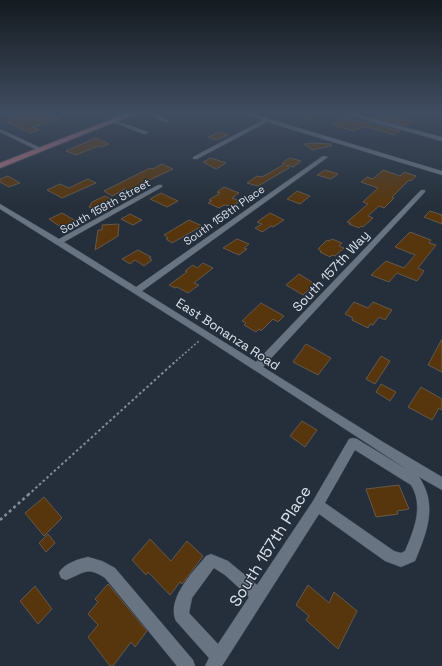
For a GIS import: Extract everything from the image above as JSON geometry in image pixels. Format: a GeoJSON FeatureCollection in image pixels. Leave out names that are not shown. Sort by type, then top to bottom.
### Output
{"type":"FeatureCollection","features":[{"type":"Feature","properties":{"kind":"main road"},"geometry":{"type":"LineString","coordinates":[[0,166],[56,144]]}},
{"type":"Feature","properties":{"kind":"street"},"geometry":{"type":"LineString","coordinates":[[29,144],[41,150]]}},
{"type":"Feature","properties":{"kind":"street"},"geometry":{"type":"LineString","coordinates":[[195,158],[221,144]]}},
{"type":"Feature","properties":{"kind":"street"},"geometry":{"type":"LineString","coordinates":[[347,144],[442,173]]}},
{"type":"Feature","properties":{"kind":"street","name":"South 158th Place"},"geometry":{"type":"LineString","coordinates":[[136,291],[325,157]]}},
{"type":"Feature","properties":{"kind":"street","name":"South 159th Street"},"geometry":{"type":"LineString","coordinates":[[59,242],[160,186]]}},
{"type":"Feature","properties":{"kind":"street","name":"South 157th Way"},"geometry":{"type":"LineString","coordinates":[[257,367],[423,191]]}},
{"type":"Feature","properties":{"kind":"street","name":"East Bonanza Road"},"geometry":{"type":"LineString","coordinates":[[0,206],[206,334],[379,446],[442,484]]}},
{"type":"Feature","properties":{"kind":"street","name":"South 157th Place"},"geometry":{"type":"LineString","coordinates":[[216,662],[317,505],[353,443],[415,480],[422,488],[425,499],[420,529],[410,556],[401,560],[390,556],[317,505]]}},
{"type":"Feature","properties":{"kind":"street"},"geometry":{"type":"LineString","coordinates":[[216,662],[181,616],[180,608],[185,594],[211,561],[218,561],[226,566],[258,596]]}},
{"type":"Feature","properties":{"kind":"street"},"geometry":{"type":"LineString","coordinates":[[66,573],[83,564],[96,564],[110,573],[187,666]]}},
{"type":"Feature","properties":{"kind":"path"},"geometry":{"type":"LineString","coordinates":[[0,520],[206,334]]}},
{"type":"Feature","properties":{"kind":"building"},"geometry":{"type":"Polygon","coordinates":[[[82,144],[109,144],[101,147],[98,146],[76,155],[66,151],[82,144]]]}},
{"type":"Feature","properties":{"kind":"building"},"geometry":{"type":"Polygon","coordinates":[[[304,144],[331,144],[331,146],[312,150],[304,144]]]}},
{"type":"Feature","properties":{"kind":"building"},"geometry":{"type":"Polygon","coordinates":[[[211,158],[226,163],[216,169],[203,162],[211,158]]]}},
{"type":"Feature","properties":{"kind":"building"},"geometry":{"type":"Polygon","coordinates":[[[290,158],[301,161],[293,167],[286,165],[289,168],[258,186],[247,183],[257,176],[262,177],[285,164],[282,163],[290,158]]]}},
{"type":"Feature","properties":{"kind":"building"},"geometry":{"type":"Polygon","coordinates":[[[162,164],[173,169],[145,182],[147,183],[130,192],[125,189],[112,196],[104,191],[150,168],[153,169],[162,164]]]}},
{"type":"Feature","properties":{"kind":"building"},"geometry":{"type":"Polygon","coordinates":[[[325,170],[338,174],[331,179],[317,175],[325,170]]]}},
{"type":"Feature","properties":{"kind":"building"},"geometry":{"type":"Polygon","coordinates":[[[383,170],[400,176],[404,172],[416,176],[411,181],[409,180],[392,197],[394,198],[384,208],[379,206],[368,216],[373,218],[363,227],[361,226],[359,228],[349,224],[351,223],[347,222],[368,204],[363,202],[378,188],[361,182],[367,177],[373,179],[383,170]]]}},
{"type":"Feature","properties":{"kind":"building"},"geometry":{"type":"Polygon","coordinates":[[[8,176],[20,183],[9,187],[0,182],[0,179],[8,176]]]}},
{"type":"Feature","properties":{"kind":"building"},"geometry":{"type":"Polygon","coordinates":[[[88,179],[96,183],[62,198],[47,190],[60,184],[69,188],[88,179]]]}},
{"type":"Feature","properties":{"kind":"building"},"geometry":{"type":"Polygon","coordinates":[[[224,187],[239,193],[232,198],[240,201],[233,206],[224,205],[219,208],[208,203],[212,201],[209,200],[220,193],[217,192],[224,187]]]}},
{"type":"Feature","properties":{"kind":"building"},"geometry":{"type":"Polygon","coordinates":[[[297,191],[310,196],[300,204],[287,199],[297,191]]]}},
{"type":"Feature","properties":{"kind":"building"},"geometry":{"type":"Polygon","coordinates":[[[161,193],[178,201],[167,207],[150,199],[161,193]]]}},
{"type":"Feature","properties":{"kind":"building"},"geometry":{"type":"Polygon","coordinates":[[[105,196],[114,200],[96,210],[89,207],[92,202],[105,196]]]}},
{"type":"Feature","properties":{"kind":"building"},"geometry":{"type":"Polygon","coordinates":[[[430,211],[442,215],[442,224],[424,217],[430,211]]]}},
{"type":"Feature","properties":{"kind":"building"},"geometry":{"type":"Polygon","coordinates":[[[62,213],[76,221],[62,228],[49,219],[62,213]]]}},
{"type":"Feature","properties":{"kind":"building"},"geometry":{"type":"Polygon","coordinates":[[[270,213],[284,220],[262,232],[255,228],[262,224],[257,222],[270,213]]]}},
{"type":"Feature","properties":{"kind":"building"},"geometry":{"type":"Polygon","coordinates":[[[130,214],[142,220],[133,225],[121,219],[130,214]]]}},
{"type":"Feature","properties":{"kind":"building"},"geometry":{"type":"Polygon","coordinates":[[[189,220],[202,226],[172,243],[166,239],[168,238],[164,235],[189,220]]]}},
{"type":"Feature","properties":{"kind":"building"},"geometry":{"type":"Polygon","coordinates":[[[119,224],[118,236],[95,250],[98,230],[102,230],[102,225],[119,224]]]}},
{"type":"Feature","properties":{"kind":"building"},"geometry":{"type":"Polygon","coordinates":[[[410,232],[431,240],[429,243],[436,245],[418,268],[424,271],[417,281],[397,273],[389,282],[371,275],[386,261],[404,268],[415,255],[395,247],[410,232]]]}},
{"type":"Feature","properties":{"kind":"building"},"geometry":{"type":"Polygon","coordinates":[[[237,239],[249,244],[244,248],[247,249],[239,255],[223,248],[237,239]]]}},
{"type":"Feature","properties":{"kind":"building"},"geometry":{"type":"Polygon","coordinates":[[[332,239],[342,243],[339,246],[344,248],[335,256],[332,255],[330,257],[320,252],[321,251],[318,249],[327,240],[329,241],[332,239]]]}},
{"type":"Feature","properties":{"kind":"building"},"geometry":{"type":"Polygon","coordinates":[[[138,250],[151,257],[149,258],[152,260],[144,266],[135,260],[130,264],[122,259],[138,250]]]}},
{"type":"Feature","properties":{"kind":"building"},"geometry":{"type":"Polygon","coordinates":[[[203,263],[213,268],[194,283],[199,285],[188,293],[177,287],[175,288],[169,285],[187,272],[185,271],[193,265],[197,268],[203,263]]]}},
{"type":"Feature","properties":{"kind":"building"},"geometry":{"type":"Polygon","coordinates":[[[299,274],[315,284],[303,295],[286,285],[299,274]]]}},
{"type":"Feature","properties":{"kind":"building"},"geometry":{"type":"Polygon","coordinates":[[[354,302],[368,308],[373,302],[392,310],[385,320],[379,317],[373,325],[370,324],[368,328],[352,320],[353,318],[345,314],[354,302]]]}},
{"type":"Feature","properties":{"kind":"building"},"geometry":{"type":"Polygon","coordinates":[[[261,303],[284,316],[278,322],[273,319],[261,331],[259,329],[256,332],[244,325],[246,323],[242,321],[261,303]]]}},
{"type":"Feature","properties":{"kind":"building"},"geometry":{"type":"Polygon","coordinates":[[[442,339],[442,372],[428,365],[442,339]]]}},
{"type":"Feature","properties":{"kind":"building"},"geometry":{"type":"Polygon","coordinates":[[[306,344],[331,358],[318,375],[293,362],[306,344]]]}},
{"type":"Feature","properties":{"kind":"building"},"geometry":{"type":"Polygon","coordinates":[[[381,356],[390,361],[375,384],[366,379],[381,356]]]}},
{"type":"Feature","properties":{"kind":"building"},"geometry":{"type":"Polygon","coordinates":[[[381,384],[396,392],[390,401],[376,392],[381,384]]]}},
{"type":"Feature","properties":{"kind":"building"},"geometry":{"type":"Polygon","coordinates":[[[421,387],[442,399],[442,410],[439,408],[432,420],[408,407],[421,387]]]}},
{"type":"Feature","properties":{"kind":"building"},"geometry":{"type":"Polygon","coordinates":[[[302,421],[317,430],[305,447],[290,436],[302,421]]]}},
{"type":"Feature","properties":{"kind":"building"},"geometry":{"type":"Polygon","coordinates":[[[399,485],[409,509],[397,511],[398,514],[376,517],[366,489],[399,485]]]}},
{"type":"Feature","properties":{"kind":"building"},"geometry":{"type":"Polygon","coordinates":[[[44,497],[62,518],[44,536],[25,513],[44,497]]]}},
{"type":"Feature","properties":{"kind":"building"},"geometry":{"type":"Polygon","coordinates":[[[48,534],[55,543],[46,552],[39,543],[48,534]]]}},
{"type":"Feature","properties":{"kind":"building"},"geometry":{"type":"Polygon","coordinates":[[[150,539],[171,561],[187,541],[203,556],[182,584],[180,582],[170,595],[148,572],[146,575],[132,560],[150,539]]]}},
{"type":"Feature","properties":{"kind":"building"},"geometry":{"type":"Polygon","coordinates":[[[108,584],[147,631],[135,647],[131,642],[113,666],[110,666],[88,637],[98,625],[88,614],[98,602],[95,599],[108,584]]]}},
{"type":"Feature","properties":{"kind":"building"},"geometry":{"type":"Polygon","coordinates":[[[308,585],[329,603],[334,592],[357,611],[338,649],[306,620],[309,616],[296,605],[308,585]]]}},
{"type":"Feature","properties":{"kind":"building"},"geometry":{"type":"Polygon","coordinates":[[[35,586],[52,609],[38,624],[20,601],[35,586]]]}}]}
